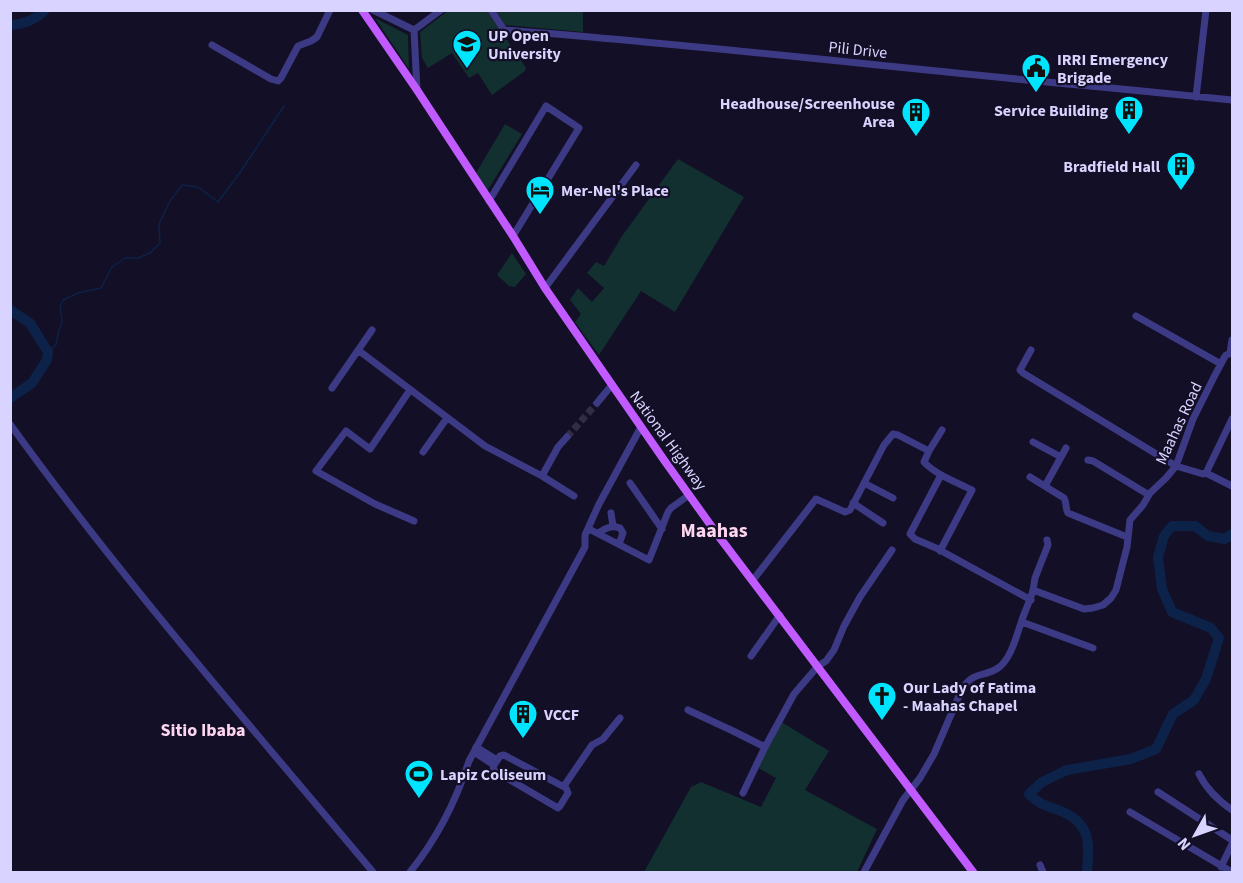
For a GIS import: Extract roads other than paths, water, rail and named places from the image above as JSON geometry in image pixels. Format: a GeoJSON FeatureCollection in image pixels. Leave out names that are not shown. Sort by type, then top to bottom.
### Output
{"type":"FeatureCollection","features":[{"type":"Feature","properties":{"kind":"main road","name":"National Highway"},"geometry":{"type":"LineString","coordinates":[[362,10],[611,386],[689,495],[970,871]]}},
{"type":"Feature","properties":{"kind":"street"},"geometry":{"type":"LineString","coordinates":[[212,45],[272,80],[278,81],[298,46],[316,37],[330,10]]}},
{"type":"Feature","properties":{"kind":"street"},"geometry":{"type":"LineString","coordinates":[[373,10],[414,30]]}},
{"type":"Feature","properties":{"kind":"street"},"geometry":{"type":"LineString","coordinates":[[414,30],[441,10]]}},
{"type":"Feature","properties":{"kind":"street","name":"Pili Drive"},"geometry":{"type":"LineString","coordinates":[[491,10],[504,30],[662,43],[1233,100]]}},
{"type":"Feature","properties":{"kind":"street"},"geometry":{"type":"LineString","coordinates":[[1196,97],[1206,10]]}},
{"type":"Feature","properties":{"kind":"street"},"geometry":{"type":"LineString","coordinates":[[414,30],[417,90]]}},
{"type":"Feature","properties":{"kind":"street"},"geometry":{"type":"LineString","coordinates":[[489,201],[546,106],[579,128],[513,236]]}},
{"type":"Feature","properties":{"kind":"street"},"geometry":{"type":"LineString","coordinates":[[544,288],[636,165]]}},
{"type":"Feature","properties":{"kind":"street"},"geometry":{"type":"LineString","coordinates":[[1136,316],[1221,364]]}},
{"type":"Feature","properties":{"kind":"street"},"geometry":{"type":"LineString","coordinates":[[332,388],[372,330]]}},
{"type":"Feature","properties":{"kind":"street"},"geometry":{"type":"LineString","coordinates":[[1231,353],[1233,340]]}},
{"type":"Feature","properties":{"kind":"street"},"geometry":{"type":"LineString","coordinates":[[358,350],[485,446],[574,496]]}},
{"type":"Feature","properties":{"kind":"street"},"geometry":{"type":"LineString","coordinates":[[1031,351],[1020,370],[1023,373],[1176,466],[1206,474],[1233,486]]}},
{"type":"Feature","properties":{"kind":"street","name":"Maahas Road"},"geometry":{"type":"LineString","coordinates":[[1033,590],[1084,609],[1103,604],[1111,597],[1116,590],[1127,547],[1130,520],[1176,466],[1193,419],[1224,358],[1231,353]]}},
{"type":"Feature","properties":{"kind":"street"},"geometry":{"type":"LineString","coordinates":[[597,403],[611,386]]}},
{"type":"Feature","properties":{"kind":"street"},"geometry":{"type":"LineString","coordinates":[[410,390],[370,449],[346,431],[315,471],[375,504],[414,521]]}},
{"type":"Feature","properties":{"kind":"street"},"geometry":{"type":"LineString","coordinates":[[423,452],[447,418]]}},
{"type":"Feature","properties":{"kind":"street"},"geometry":{"type":"LineString","coordinates":[[1206,474],[1233,419]]}},
{"type":"Feature","properties":{"kind":"street"},"geometry":{"type":"LineString","coordinates":[[10,424],[54,484],[151,606],[373,873]]}},
{"type":"Feature","properties":{"kind":"street"},"geometry":{"type":"LineString","coordinates":[[410,873],[432,841],[464,778],[469,761],[585,547],[585,535],[599,504],[640,427]]}},
{"type":"Feature","properties":{"kind":"street"},"geometry":{"type":"LineString","coordinates":[[940,551],[972,490],[941,475],[924,462],[942,430]]}},
{"type":"Feature","properties":{"kind":"street"},"geometry":{"type":"LineString","coordinates":[[753,580],[816,499],[845,512],[850,510],[884,445],[893,434],[929,451]]}},
{"type":"Feature","properties":{"kind":"street"},"geometry":{"type":"LineString","coordinates":[[542,476],[558,447],[567,437]]}},
{"type":"Feature","properties":{"kind":"street"},"geometry":{"type":"LineString","coordinates":[[1033,442],[1061,458]]}},
{"type":"Feature","properties":{"kind":"street"},"geometry":{"type":"LineString","coordinates":[[1044,486],[1066,448]]}},
{"type":"Feature","properties":{"kind":"street"},"geometry":{"type":"LineString","coordinates":[[1088,460],[1149,495]]}},
{"type":"Feature","properties":{"kind":"street"},"geometry":{"type":"LineString","coordinates":[[941,475],[910,534],[915,539],[1031,600]]}},
{"type":"Feature","properties":{"kind":"street"},"geometry":{"type":"LineString","coordinates":[[1030,477],[1064,498],[1068,513],[1127,537]]}},
{"type":"Feature","properties":{"kind":"street"},"geometry":{"type":"LineString","coordinates":[[630,483],[662,529]]}},
{"type":"Feature","properties":{"kind":"street"},"geometry":{"type":"LineString","coordinates":[[864,483],[893,498]]}},
{"type":"Feature","properties":{"kind":"street"},"geometry":{"type":"LineString","coordinates":[[589,529],[649,560],[671,508],[689,495]]}},
{"type":"Feature","properties":{"kind":"street"},"geometry":{"type":"LineString","coordinates":[[853,503],[883,523]]}},
{"type":"Feature","properties":{"kind":"street"},"geometry":{"type":"LineString","coordinates":[[611,513],[614,526]]}},
{"type":"Feature","properties":{"kind":"street"},"geometry":{"type":"LineString","coordinates":[[598,533],[614,526],[620,528],[623,533],[620,544]]}},
{"type":"Feature","properties":{"kind":"street"},"geometry":{"type":"LineString","coordinates":[[864,873],[889,825],[934,754],[962,689],[972,677],[996,669],[1005,662],[1031,600],[1035,578],[1048,545],[1047,540]]}},
{"type":"Feature","properties":{"kind":"street"},"geometry":{"type":"LineString","coordinates":[[743,793],[794,694],[834,650],[860,597],[892,549]]}},
{"type":"Feature","properties":{"kind":"street"},"geometry":{"type":"LineString","coordinates":[[751,656],[780,615]]}},
{"type":"Feature","properties":{"kind":"street"},"geometry":{"type":"LineString","coordinates":[[1022,622],[1093,648]]}},
{"type":"Feature","properties":{"kind":"street"},"geometry":{"type":"LineString","coordinates":[[688,710],[765,747]]}},
{"type":"Feature","properties":{"kind":"street"},"geometry":{"type":"LineString","coordinates":[[564,786],[592,745],[603,739],[620,718]]}},
{"type":"Feature","properties":{"kind":"street"},"geometry":{"type":"LineString","coordinates":[[475,750],[496,762]]}},
{"type":"Feature","properties":{"kind":"street"},"geometry":{"type":"LineString","coordinates":[[504,755],[564,786],[568,793],[561,806],[558,808],[495,771],[493,769],[496,762],[500,756],[504,755]]}},
{"type":"Feature","properties":{"kind":"street"},"geometry":{"type":"LineString","coordinates":[[1199,774],[1204,785],[1217,799],[1233,810]]}},
{"type":"Feature","properties":{"kind":"street"},"geometry":{"type":"LineString","coordinates":[[1158,792],[1233,842],[1221,867]]}},
{"type":"Feature","properties":{"kind":"street"},"geometry":{"type":"LineString","coordinates":[[1130,812],[1233,873]]}},
{"type":"Feature","properties":{"kind":"waterway"},"geometry":{"type":"LineString","coordinates":[[10,25],[29,21],[45,10]]}},
{"type":"Feature","properties":{"kind":"waterway"},"geometry":{"type":"LineString","coordinates":[[48,352],[56,345],[62,322],[60,306],[63,300],[78,293],[101,288],[112,267],[125,258],[138,258],[150,253],[160,243],[159,224],[170,201],[182,185],[198,187],[218,202],[284,106]]}},
{"type":"Feature","properties":{"kind":"waterway"},"geometry":{"type":"LineString","coordinates":[[10,310],[30,323],[48,352],[47,360],[32,383],[10,398]]}},
{"type":"Feature","properties":{"kind":"waterway"},"geometry":{"type":"LineString","coordinates":[[1087,872],[1087,837],[1079,823],[1063,812],[1041,804],[1029,794],[1042,782],[1067,770],[1131,759],[1156,749],[1173,714],[1194,700],[1206,679],[1219,638],[1211,628],[1172,612],[1162,589],[1158,557],[1164,536],[1172,526],[1195,526],[1208,536],[1225,539],[1232,534]]}},
{"type":"Feature","properties":{"kind":"tunnel"},"geometry":{"type":"LineString","coordinates":[[567,437],[597,403]]}},
{"type":"Feature","properties":{"kind":"place","name":"UP Open University"},"geometry":{"type":"Point","coordinates":[467,70]}},
{"type":"Feature","properties":{"kind":"place","name":"IRRI Emergency Brigade"},"geometry":{"type":"Point","coordinates":[1036,94]}},
{"type":"Feature","properties":{"kind":"place","name":"Service Building"},"geometry":{"type":"Point","coordinates":[1129,136]}},
{"type":"Feature","properties":{"kind":"place","name":"Headhouse/Screenhouse Area"},"geometry":{"type":"Point","coordinates":[916,138]}},
{"type":"Feature","properties":{"kind":"place","name":"Bradfield Hall"},"geometry":{"type":"Point","coordinates":[1181,192]}},
{"type":"Feature","properties":{"kind":"place","name":"Mer-Nel's Place"},"geometry":{"type":"Point","coordinates":[540,216]}},
{"type":"Feature","properties":{"kind":"place","name":"Our Lady of Fatima - Maahas Chapel"},"geometry":{"type":"Point","coordinates":[882,722]}},
{"type":"Feature","properties":{"kind":"place","name":"VCCF"},"geometry":{"type":"Point","coordinates":[523,740]}},
{"type":"Feature","properties":{"kind":"place","name":"Lapiz Coliseum"},"geometry":{"type":"Point","coordinates":[419,800]}},
{"type":"Feature","properties":{"kind":"district","name":"Maahas"},"geometry":{"type":"Point","coordinates":[714,530]}},
{"type":"Feature","properties":{"kind":"district","name":"Sitio Ibaba"},"geometry":{"type":"Point","coordinates":[203,730]}}]}
